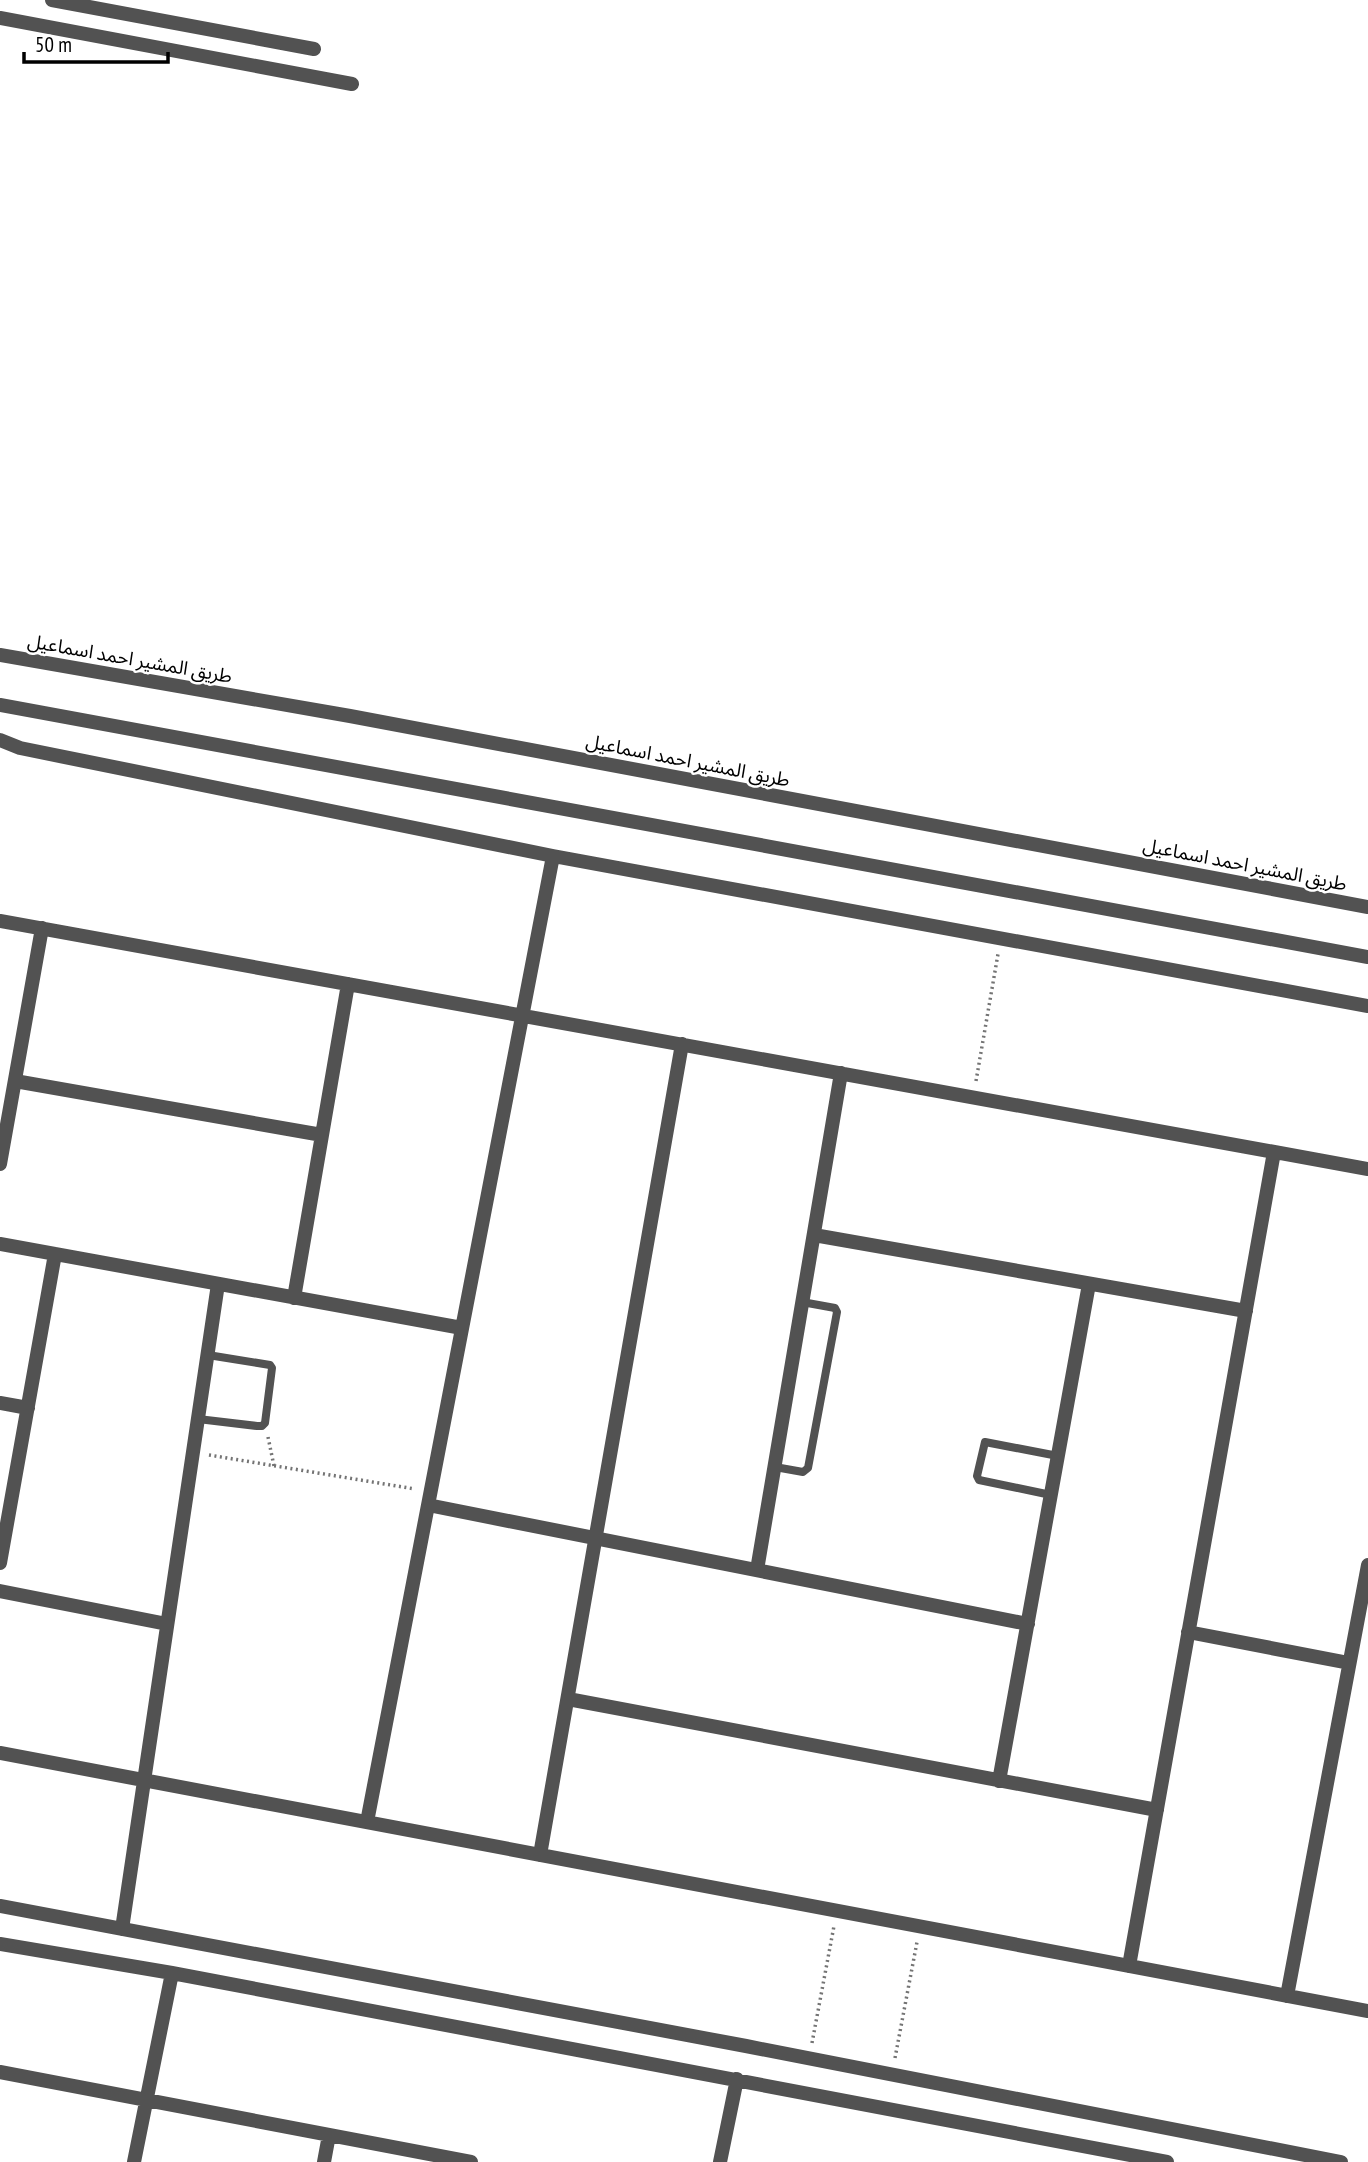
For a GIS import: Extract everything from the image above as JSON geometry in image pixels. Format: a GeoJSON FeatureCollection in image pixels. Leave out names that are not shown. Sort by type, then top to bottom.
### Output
{"type":"FeatureCollection","features":[{"type":"Feature","properties":{"kind":"street"},"geometry":{"type":"LineString","coordinates":[[52,0],[314,49]]}},
{"type":"Feature","properties":{"kind":"street"},"geometry":{"type":"LineString","coordinates":[[0,18],[352,84]]}},
{"type":"Feature","properties":{"kind":"street","name":"طريق المشير احمد اسماعيل"},"geometry":{"type":"LineString","coordinates":[[0,655],[350,716],[1368,907]]}},
{"type":"Feature","properties":{"kind":"street"},"geometry":{"type":"LineString","coordinates":[[0,705],[1368,957]]}},
{"type":"Feature","properties":{"kind":"street"},"geometry":{"type":"LineString","coordinates":[[0,740],[20,748],[553,856],[1368,1006]]}},
{"type":"Feature","properties":{"kind":"street"},"geometry":{"type":"LineString","coordinates":[[367,1822],[553,856]]}},
{"type":"Feature","properties":{"kind":"street"},"geometry":{"type":"LineString","coordinates":[[0,921],[1368,1169]]}},
{"type":"Feature","properties":{"kind":"street"},"geometry":{"type":"LineString","coordinates":[[0,1164],[42,928]]}},
{"type":"Feature","properties":{"kind":"street"},"geometry":{"type":"LineString","coordinates":[[294,1298],[348,984]]}},
{"type":"Feature","properties":{"kind":"street"},"geometry":{"type":"LineString","coordinates":[[540,1854],[682,1044]]}},
{"type":"Feature","properties":{"kind":"street"},"geometry":{"type":"LineString","coordinates":[[757,1570],[841,1073]]}},
{"type":"Feature","properties":{"kind":"street"},"geometry":{"type":"LineString","coordinates":[[15,1080],[322,1135]]}},
{"type":"Feature","properties":{"kind":"street"},"geometry":{"type":"LineString","coordinates":[[1129,1966],[1274,1152]]}},
{"type":"Feature","properties":{"kind":"street"},"geometry":{"type":"LineString","coordinates":[[814,1235],[1246,1311]]}},
{"type":"Feature","properties":{"kind":"street"},"geometry":{"type":"LineString","coordinates":[[0,1244],[462,1328]]}},
{"type":"Feature","properties":{"kind":"street"},"geometry":{"type":"LineString","coordinates":[[0,1563],[55,1254]]}},
{"type":"Feature","properties":{"kind":"street"},"geometry":{"type":"LineString","coordinates":[[121,1929],[218,1284]]}},
{"type":"Feature","properties":{"kind":"street"},"geometry":{"type":"LineString","coordinates":[[999,1781],[1089,1284]]}},
{"type":"Feature","properties":{"kind":"street"},"geometry":{"type":"LineString","coordinates":[[0,1403],[28,1408]]}},
{"type":"Feature","properties":{"kind":"street"},"geometry":{"type":"LineString","coordinates":[[429,1498],[596,1538],[1028,1624]]}},
{"type":"Feature","properties":{"kind":"street"},"geometry":{"type":"LineString","coordinates":[[1287,1996],[1368,1564]]}},
{"type":"Feature","properties":{"kind":"street"},"geometry":{"type":"LineString","coordinates":[[0,1591],[167,1623]]}},
{"type":"Feature","properties":{"kind":"street"},"geometry":{"type":"LineString","coordinates":[[1188,1632],[1349,1663]]}},
{"type":"Feature","properties":{"kind":"street"},"geometry":{"type":"LineString","coordinates":[[568,1699],[1157,1810]]}},
{"type":"Feature","properties":{"kind":"street"},"geometry":{"type":"LineString","coordinates":[[0,1753],[1368,2011]]}},
{"type":"Feature","properties":{"kind":"street"},"geometry":{"type":"LineString","coordinates":[[0,1906],[809,2058],[1341,2162]]}},
{"type":"Feature","properties":{"kind":"street"},"geometry":{"type":"LineString","coordinates":[[0,1944],[172,1973],[1167,2162]]}},
{"type":"Feature","properties":{"kind":"street"},"geometry":{"type":"LineString","coordinates":[[134,2162],[172,1973]]}},
{"type":"Feature","properties":{"kind":"street"},"geometry":{"type":"LineString","coordinates":[[0,2072],[471,2162]]}},
{"type":"Feature","properties":{"kind":"street"},"geometry":{"type":"LineString","coordinates":[[720,2162],[737,2079]]}},
{"type":"Feature","properties":{"kind":"street"},"geometry":{"type":"LineString","coordinates":[[324,2162],[329,2135]]}},
{"type":"Feature","properties":{"kind":"lane"},"geometry":{"type":"LineString","coordinates":[[775,1466],[803,1472],[808,1468],[837,1312],[835,1308],[803,1302]]}},
{"type":"Feature","properties":{"kind":"lane"},"geometry":{"type":"LineString","coordinates":[[198,1419],[262,1426],[265,1423],[272,1368],[270,1365],[208,1355]]}},
{"type":"Feature","properties":{"kind":"lane"},"geometry":{"type":"LineString","coordinates":[[1051,1494],[979,1480],[977,1476],[985,1442],[1058,1456]]}},
{"type":"Feature","properties":{"kind":"path"},"geometry":{"type":"LineString","coordinates":[[973,1097],[1000,939]]}},
{"type":"Feature","properties":{"kind":"path"},"geometry":{"type":"LineString","coordinates":[[262,1426],[272,1452],[274,1466]]}},
{"type":"Feature","properties":{"kind":"path"},"geometry":{"type":"LineString","coordinates":[[193,1452],[429,1498]]}},
{"type":"Feature","properties":{"kind":"path"},"geometry":{"type":"LineString","coordinates":[[809,2058],[837,1911]]}},
{"type":"Feature","properties":{"kind":"path"},"geometry":{"type":"LineString","coordinates":[[892,2075],[920,1926]]}}]}
